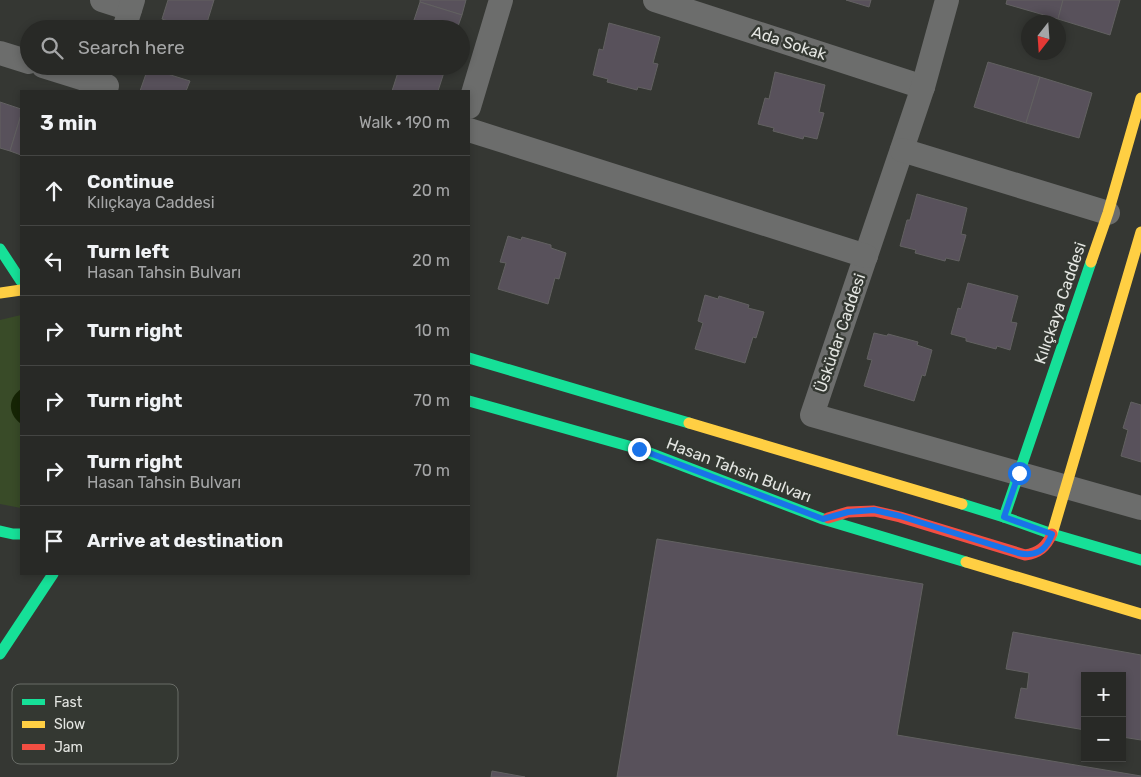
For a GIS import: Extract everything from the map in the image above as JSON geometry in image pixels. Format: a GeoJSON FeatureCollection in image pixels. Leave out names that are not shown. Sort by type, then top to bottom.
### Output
{"type":"FeatureCollection","features":[{"type":"Feature","properties":{"kind":"main road","name":"Kılıçkaya Caddesi"},"geometry":{"type":"LineString","coordinates":[[1004,517],[1108,213],[1141,98]]}},
{"type":"Feature","properties":{"kind":"main road"},"geometry":{"type":"LineString","coordinates":[[823,519],[848,512],[874,510],[900,516],[1025,555],[1040,552],[1052,534],[1141,232]]}},
{"type":"Feature","properties":{"kind":"main road"},"geometry":{"type":"LineString","coordinates":[[0,249],[20,279]]}},
{"type":"Feature","properties":{"kind":"main road"},"geometry":{"type":"LineString","coordinates":[[0,293],[20,290]]}},
{"type":"Feature","properties":{"kind":"main road","name":"Hasan Tahsin Bulvarı"},"geometry":{"type":"LineString","coordinates":[[470,358],[1004,517],[1052,534],[1141,560]]}},
{"type":"Feature","properties":{"kind":"main road","name":"Hasan Tahsin Bulvarı"},"geometry":{"type":"LineString","coordinates":[[470,400],[639,449],[823,519],[1141,614]]}},
{"type":"Feature","properties":{"kind":"main road"},"geometry":{"type":"LineString","coordinates":[[0,531],[20,534]]}},
{"type":"Feature","properties":{"kind":"main road"},"geometry":{"type":"LineString","coordinates":[[0,654],[52,575]]}},
{"type":"Feature","properties":{"kind":"street"},"geometry":{"type":"LineString","coordinates":[[102,0],[129,12]]}},
{"type":"Feature","properties":{"kind":"street"},"geometry":{"type":"LineString","coordinates":[[470,104],[501,0]]}},
{"type":"Feature","properties":{"kind":"street","name":"Ada Sokak"},"geometry":{"type":"LineString","coordinates":[[655,0],[923,87]]}},
{"type":"Feature","properties":{"kind":"street","name":"Üsküdar Caddesi"},"geometry":{"type":"LineString","coordinates":[[947,0],[923,87],[812,415],[1141,508]]}},
{"type":"Feature","properties":{"kind":"street"},"geometry":{"type":"LineString","coordinates":[[0,53],[20,59]]}},
{"type":"Feature","properties":{"kind":"street"},"geometry":{"type":"LineString","coordinates":[[83,75],[109,81]]}},
{"type":"Feature","properties":{"kind":"street"},"geometry":{"type":"LineString","coordinates":[[470,130],[866,256]]}},
{"type":"Feature","properties":{"kind":"street"},"geometry":{"type":"LineString","coordinates":[[902,150],[1108,213]]}},
{"type":"Feature","properties":{"kind":"shaded area"},"geometry":{"type":"Polygon","coordinates":[[[20,315],[20,508],[0,504],[0,320],[20,315]]]}},
{"type":"Feature","properties":{"kind":"shaded area"},"geometry":{"type":"Polygon","coordinates":[[[20,390],[20,423],[14,416],[11,406],[16,393],[20,390]]]}},
{"type":"Feature","properties":{"kind":"building"},"geometry":{"type":"Polygon","coordinates":[[[168,0],[214,0],[208,20],[162,19],[168,0]]]}},
{"type":"Feature","properties":{"kind":"building"},"geometry":{"type":"Polygon","coordinates":[[[420,0],[466,0],[462,15],[420,2],[420,0]]]}},
{"type":"Feature","properties":{"kind":"building"},"geometry":{"type":"Polygon","coordinates":[[[846,0],[871,0],[869,7],[846,0]]]}},
{"type":"Feature","properties":{"kind":"building"},"geometry":{"type":"Polygon","coordinates":[[[1007,0],[1063,0],[1059,15],[1044,15],[1006,4],[1007,0]]]}},
{"type":"Feature","properties":{"kind":"building"},"geometry":{"type":"Polygon","coordinates":[[[1063,0],[1120,0],[1110,35],[1066,21],[1066,15],[1059,15],[1063,0]]]}},
{"type":"Feature","properties":{"kind":"building"},"geometry":{"type":"Polygon","coordinates":[[[420,2],[462,15],[460,20],[414,20],[420,2]]]}},
{"type":"Feature","properties":{"kind":"building"},"geometry":{"type":"Polygon","coordinates":[[[609,23],[660,37],[653,63],[658,64],[651,90],[638,87],[637,90],[607,82],[608,79],[593,75],[599,49],[603,50],[609,23]]]}},
{"type":"Feature","properties":{"kind":"building"},"geometry":{"type":"Polygon","coordinates":[[[988,62],[1040,77],[1026,123],[974,107],[988,62]]]}},
{"type":"Feature","properties":{"kind":"building"},"geometry":{"type":"Polygon","coordinates":[[[775,72],[825,85],[819,112],[824,113],[817,139],[804,136],[803,139],[773,131],[774,128],[758,124],[765,98],[769,99],[775,72]]]}},
{"type":"Feature","properties":{"kind":"building"},"geometry":{"type":"Polygon","coordinates":[[[146,75],[171,75],[190,81],[186,90],[140,90],[146,75]]]}},
{"type":"Feature","properties":{"kind":"building"},"geometry":{"type":"Polygon","coordinates":[[[397,75],[443,75],[438,90],[392,90],[397,75]]]}},
{"type":"Feature","properties":{"kind":"building"},"geometry":{"type":"Polygon","coordinates":[[[1040,77],[1092,93],[1079,138],[1026,123],[1040,77]]]}},
{"type":"Feature","properties":{"kind":"building"},"geometry":{"type":"Polygon","coordinates":[[[0,102],[20,109],[20,118],[10,151],[0,148],[0,102]]]}},
{"type":"Feature","properties":{"kind":"building"},"geometry":{"type":"Polygon","coordinates":[[[20,118],[20,155],[10,151],[20,118]]]}},
{"type":"Feature","properties":{"kind":"building"},"geometry":{"type":"Polygon","coordinates":[[[917,194],[967,208],[961,234],[966,235],[959,261],[946,258],[945,261],[915,253],[916,250],[900,246],[917,194]]]}},
{"type":"Feature","properties":{"kind":"building"},"geometry":{"type":"Polygon","coordinates":[[[508,236],[521,240],[522,237],[551,245],[551,248],[566,253],[559,279],[555,278],[548,304],[498,289],[506,263],[500,262],[508,236]]]}},
{"type":"Feature","properties":{"kind":"building"},"geometry":{"type":"Polygon","coordinates":[[[968,283],[1018,296],[1011,322],[1017,323],[1010,350],[997,346],[996,349],[966,341],[966,338],[951,334],[958,308],[961,309],[968,283]]]}},
{"type":"Feature","properties":{"kind":"building"},"geometry":{"type":"Polygon","coordinates":[[[705,295],[718,299],[719,296],[749,305],[748,308],[764,312],[756,338],[753,337],[745,363],[695,349],[703,323],[698,321],[705,295]]]}},
{"type":"Feature","properties":{"kind":"building"},"geometry":{"type":"Polygon","coordinates":[[[874,333],[887,336],[888,334],[918,342],[917,345],[932,350],[925,376],[922,375],[914,401],[864,386],[872,360],[867,359],[874,333]]]}},
{"type":"Feature","properties":{"kind":"building"},"geometry":{"type":"Polygon","coordinates":[[[1131,402],[1141,405],[1141,462],[1121,456],[1128,430],[1123,428],[1131,402]]]}},
{"type":"Feature","properties":{"kind":"building"},"geometry":{"type":"Polygon","coordinates":[[[657,539],[923,584],[897,735],[1141,777],[617,777],[657,539]]]}},
{"type":"Feature","properties":{"kind":"building"},"geometry":{"type":"Polygon","coordinates":[[[1013,632],[1141,655],[1141,740],[1126,738],[1126,672],[1081,672],[1081,729],[1015,718],[1021,688],[1027,689],[1029,673],[1006,669],[1013,632]]]}},
{"type":"Feature","properties":{"kind":"building"},"geometry":{"type":"Polygon","coordinates":[[[492,771],[525,777],[491,777],[492,771]]]}},
{"type":"Feature","properties":{"kind":"traffic: fast"},"geometry":{"type":"LineString","coordinates":[[0,249],[20,279]]}},
{"type":"Feature","properties":{"kind":"traffic: fast"},"geometry":{"type":"LineString","coordinates":[[1004,517],[1091,262]]}},
{"type":"Feature","properties":{"kind":"traffic: fast"},"geometry":{"type":"LineString","coordinates":[[470,358],[689,423]]}},
{"type":"Feature","properties":{"kind":"traffic: fast"},"geometry":{"type":"LineString","coordinates":[[470,401],[639,449],[823,519],[966,562]]}},
{"type":"Feature","properties":{"kind":"traffic: fast"},"geometry":{"type":"LineString","coordinates":[[962,504],[1052,534],[1141,560]]}},
{"type":"Feature","properties":{"kind":"traffic: fast"},"geometry":{"type":"LineString","coordinates":[[0,531],[20,534]]}},
{"type":"Feature","properties":{"kind":"traffic: fast"},"geometry":{"type":"LineString","coordinates":[[0,654],[52,575]]}},
{"type":"Feature","properties":{"kind":"traffic: slow"},"geometry":{"type":"LineString","coordinates":[[1091,262],[1108,213],[1141,98]]}},
{"type":"Feature","properties":{"kind":"traffic: slow"},"geometry":{"type":"LineString","coordinates":[[1052,534],[1141,232]]}},
{"type":"Feature","properties":{"kind":"traffic: slow"},"geometry":{"type":"LineString","coordinates":[[0,293],[20,290]]}},
{"type":"Feature","properties":{"kind":"traffic: slow"},"geometry":{"type":"LineString","coordinates":[[689,423],[962,504]]}},
{"type":"Feature","properties":{"kind":"traffic: slow"},"geometry":{"type":"LineString","coordinates":[[966,562],[1141,614]]}},
{"type":"Feature","properties":{"kind":"traffic: jam"},"geometry":{"type":"LineString","coordinates":[[828,518],[848,512],[874,511],[900,517],[1025,555],[1042,549],[1052,534]]}},
{"type":"Feature","properties":{"kind":"route"},"geometry":{"type":"LineString","coordinates":[[639,449],[823,519],[848,512],[874,510],[900,516],[1025,555],[1040,552],[1052,534],[1004,517],[1019,473]]}}]}
